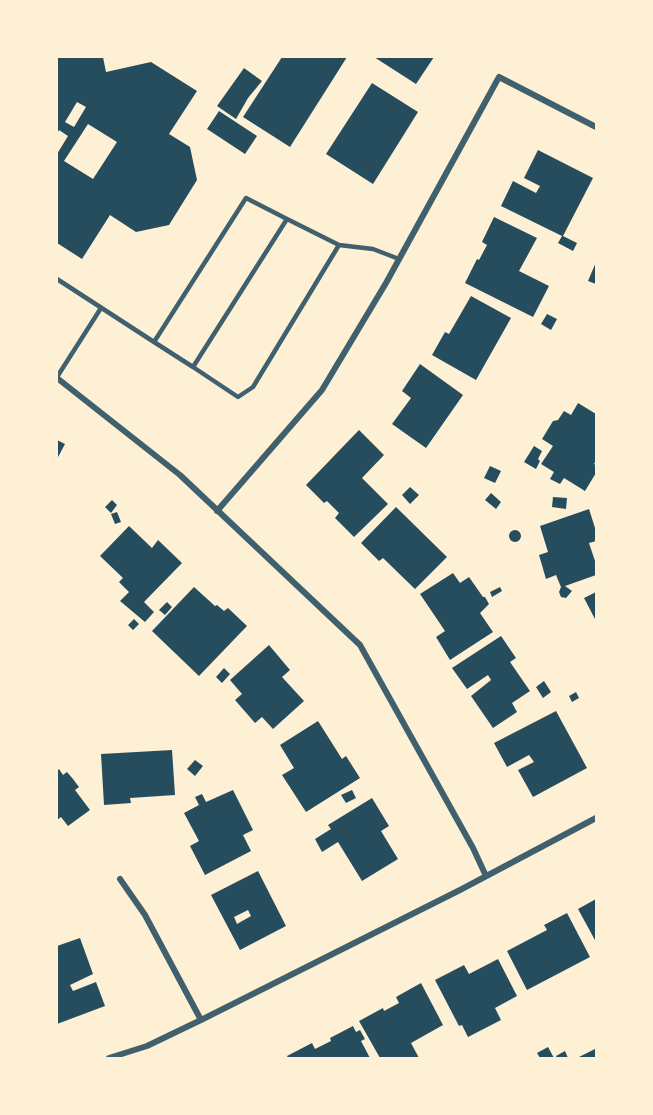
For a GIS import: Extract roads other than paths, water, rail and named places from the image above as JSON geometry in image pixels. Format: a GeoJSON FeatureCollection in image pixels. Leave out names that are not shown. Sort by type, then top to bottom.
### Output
{"type":"FeatureCollection","features":[{"type":"Feature","properties":{"kind":"street"},"geometry":{"type":"LineString","coordinates":[[217,511],[322,390],[399,259],[499,77],[596,127]]}},
{"type":"Feature","properties":{"kind":"street"},"geometry":{"type":"LineString","coordinates":[[57,378],[180,475],[360,645],[486,876]]}},
{"type":"Feature","properties":{"kind":"street"},"geometry":{"type":"LineString","coordinates":[[109,1058],[147,1046],[201,1020],[596,818]]}},
{"type":"Feature","properties":{"kind":"street"},"geometry":{"type":"LineString","coordinates":[[120,879],[145,915],[201,1020]]}},
{"type":"Feature","properties":{"kind":"lane"},"geometry":{"type":"LineString","coordinates":[[154,342],[246,198],[339,245],[373,249],[399,259]]}},
{"type":"Feature","properties":{"kind":"lane"},"geometry":{"type":"LineString","coordinates":[[193,367],[287,219]]}},
{"type":"Feature","properties":{"kind":"lane"},"geometry":{"type":"LineString","coordinates":[[57,279],[238,397],[254,387],[339,245]]}},
{"type":"Feature","properties":{"kind":"lane"},"geometry":{"type":"LineString","coordinates":[[57,378],[101,308]]}}]}
